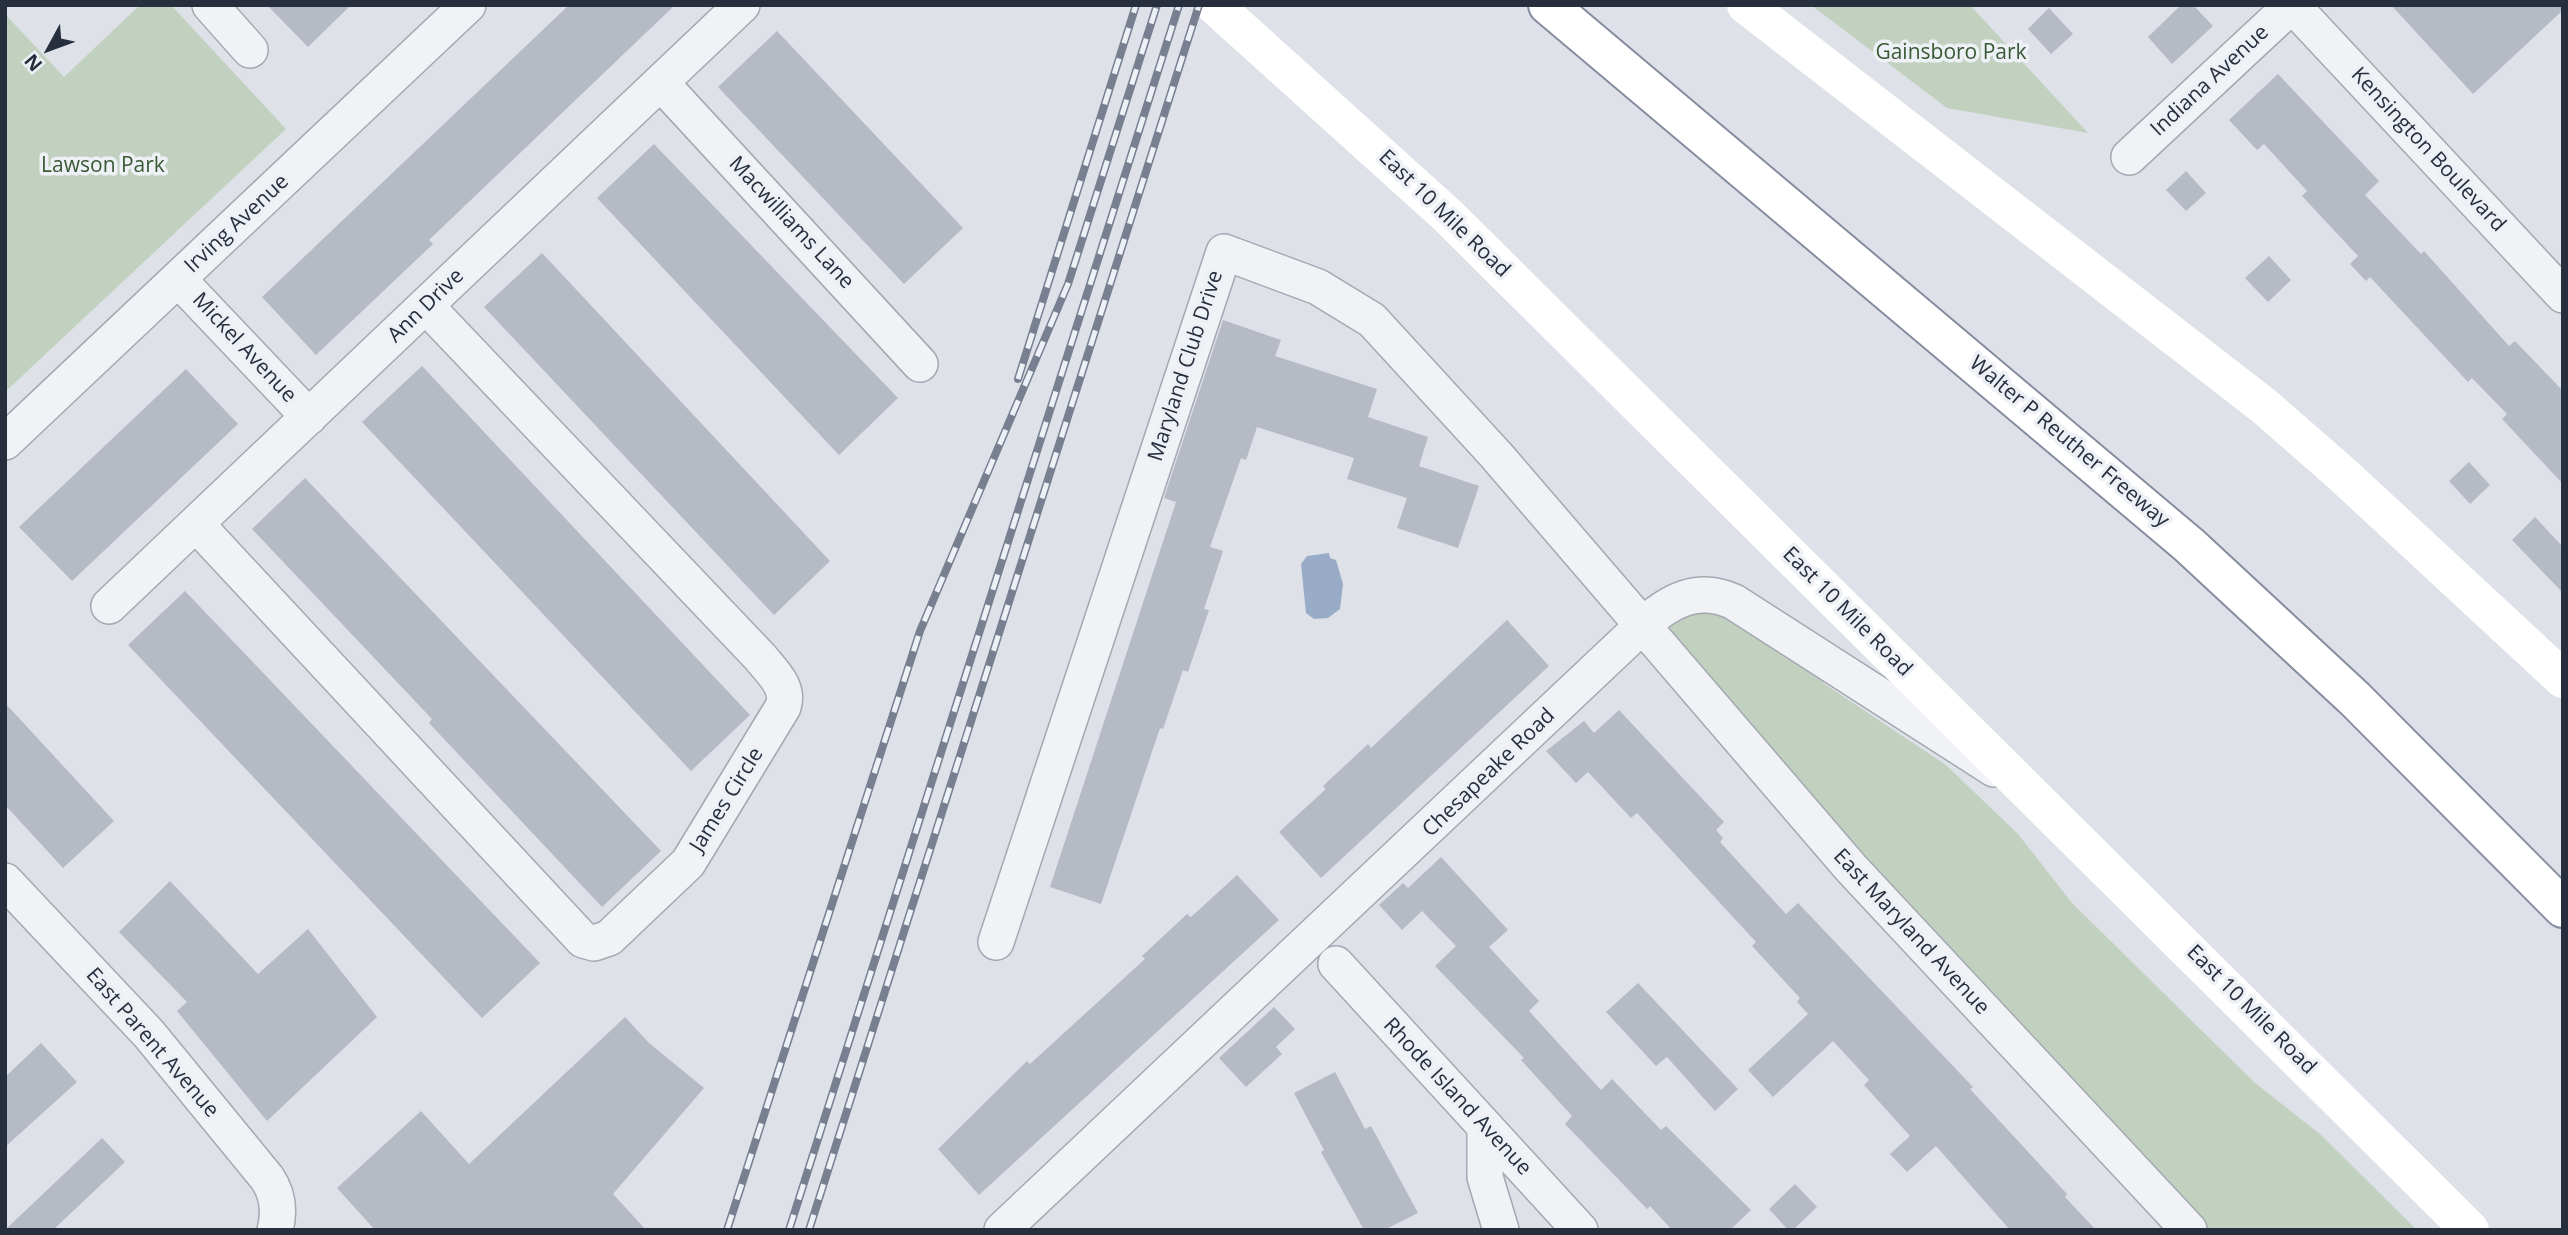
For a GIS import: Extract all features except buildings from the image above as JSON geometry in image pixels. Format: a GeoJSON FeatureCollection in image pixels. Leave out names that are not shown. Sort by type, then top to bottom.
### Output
{"type":"FeatureCollection","features":[{"type":"Feature","properties":{"kind":"main road","name":"East 10 Mile Road"},"geometry":{"type":"LineString","coordinates":[[1214,5],[1447,215],[2470,1230]]}},
{"type":"Feature","properties":{"kind":"main road","name":"Walter P Reuther Freeway"},"geometry":{"type":"LineString","coordinates":[[1548,5],[2189,545],[2356,699],[2563,908]]}},
{"type":"Feature","properties":{"kind":"main road"},"geometry":{"type":"LineString","coordinates":[[1746,5],[2264,406],[2353,484],[2563,679]]}},
{"type":"Feature","properties":{"kind":"street"},"geometry":{"type":"LineString","coordinates":[[210,5],[250,50]]}},
{"type":"Feature","properties":{"kind":"street","name":"Irving Avenue"},"geometry":{"type":"LineString","coordinates":[[5,442],[468,5]]}},
{"type":"Feature","properties":{"kind":"street","name":"Ann Drive"},"geometry":{"type":"LineString","coordinates":[[109,606],[742,5]]}},
{"type":"Feature","properties":{"kind":"street","name":"Indiana Avenue"},"geometry":{"type":"LineString","coordinates":[[2129,157],[2292,5]]}},
{"type":"Feature","properties":{"kind":"street","name":"Kensington Boulevard"},"geometry":{"type":"LineString","coordinates":[[2292,5],[2563,295]]}},
{"type":"Feature","properties":{"kind":"street","name":"Macwilliams Lane"},"geometry":{"type":"LineString","coordinates":[[661,83],[920,363]]}},
{"type":"Feature","properties":{"kind":"street","name":"Maryland Club Drive"},"geometry":{"type":"LineString","coordinates":[[996,942],[1224,252],[1318,287],[1371,320],[1496,455],[1642,626]]}},
{"type":"Feature","properties":{"kind":"street","name":"Mickel Avenue"},"geometry":{"type":"LineString","coordinates":[[178,279],[309,417]]}},
{"type":"Feature","properties":{"kind":"street","name":"James Circle"},"geometry":{"type":"LineString","coordinates":[[196,524],[583,940],[594,943],[608,937],[688,863],[783,707],[786,699],[783,686],[760,657],[426,306]]}},
{"type":"Feature","properties":{"kind":"street","name":"Chesapeake Road"},"geometry":{"type":"LineString","coordinates":[[1002,1230],[1659,610],[1680,599],[1699,594],[1720,596],[2031,793]]}},
{"type":"Feature","properties":{"kind":"street","name":"East Maryland Avenue"},"geometry":{"type":"LineString","coordinates":[[1642,626],[1851,868],[2189,1230]]}},
{"type":"Feature","properties":{"kind":"street","name":"East Parent Avenue"},"geometry":{"type":"LineString","coordinates":[[5,881],[149,1034],[273,1187],[276,1224]]}},
{"type":"Feature","properties":{"kind":"street","name":"Rhode Island Avenue"},"geometry":{"type":"LineString","coordinates":[[1336,964],[1580,1230]]}},
{"type":"Feature","properties":{"kind":"street"},"geometry":{"type":"LineString","coordinates":[[1485,1129],[1485,1177],[1501,1230]]}},
{"type":"Feature","properties":{"kind":"green space","name":"Lawson Park"},"geometry":{"type":"Polygon","coordinates":[[[140,5],[171,5],[286,129],[5,392],[5,14],[64,77],[140,5]]]}},
{"type":"Feature","properties":{"kind":"green space","name":"Gainsboro Park"},"geometry":{"type":"Polygon","coordinates":[[[1811,5],[1970,5],[2088,133],[1947,108],[1811,5]]]}},
{"type":"Feature","properties":{"kind":"green space"},"geometry":{"type":"Polygon","coordinates":[[[1709,609],[1730,616],[1825,678],[1823,683],[1946,765],[2018,834],[2072,903],[2254,1082],[2321,1135],[2417,1230],[2211,1230],[1883,879],[1669,630],[1672,622],[1688,613],[1709,609]]]}},
{"type":"Feature","properties":{"kind":"water"},"geometry":{"type":"Polygon","coordinates":[[[1329,553],[1330,558],[1336,560],[1343,584],[1340,609],[1328,618],[1314,619],[1306,613],[1301,564],[1307,556],[1329,553]]]}},
{"type":"Feature","properties":{"kind":"railway"},"geometry":{"type":"LineString","coordinates":[[1018,379],[1136,5]]}},
{"type":"Feature","properties":{"kind":"railway"},"geometry":{"type":"LineString","coordinates":[[727,1230],[920,631],[1068,284],[1157,5]]}},
{"type":"Feature","properties":{"kind":"railway"},"geometry":{"type":"LineString","coordinates":[[789,1230],[1179,5]]}},
{"type":"Feature","properties":{"kind":"railway"},"geometry":{"type":"LineString","coordinates":[[809,1230],[1199,5]]}}]}
